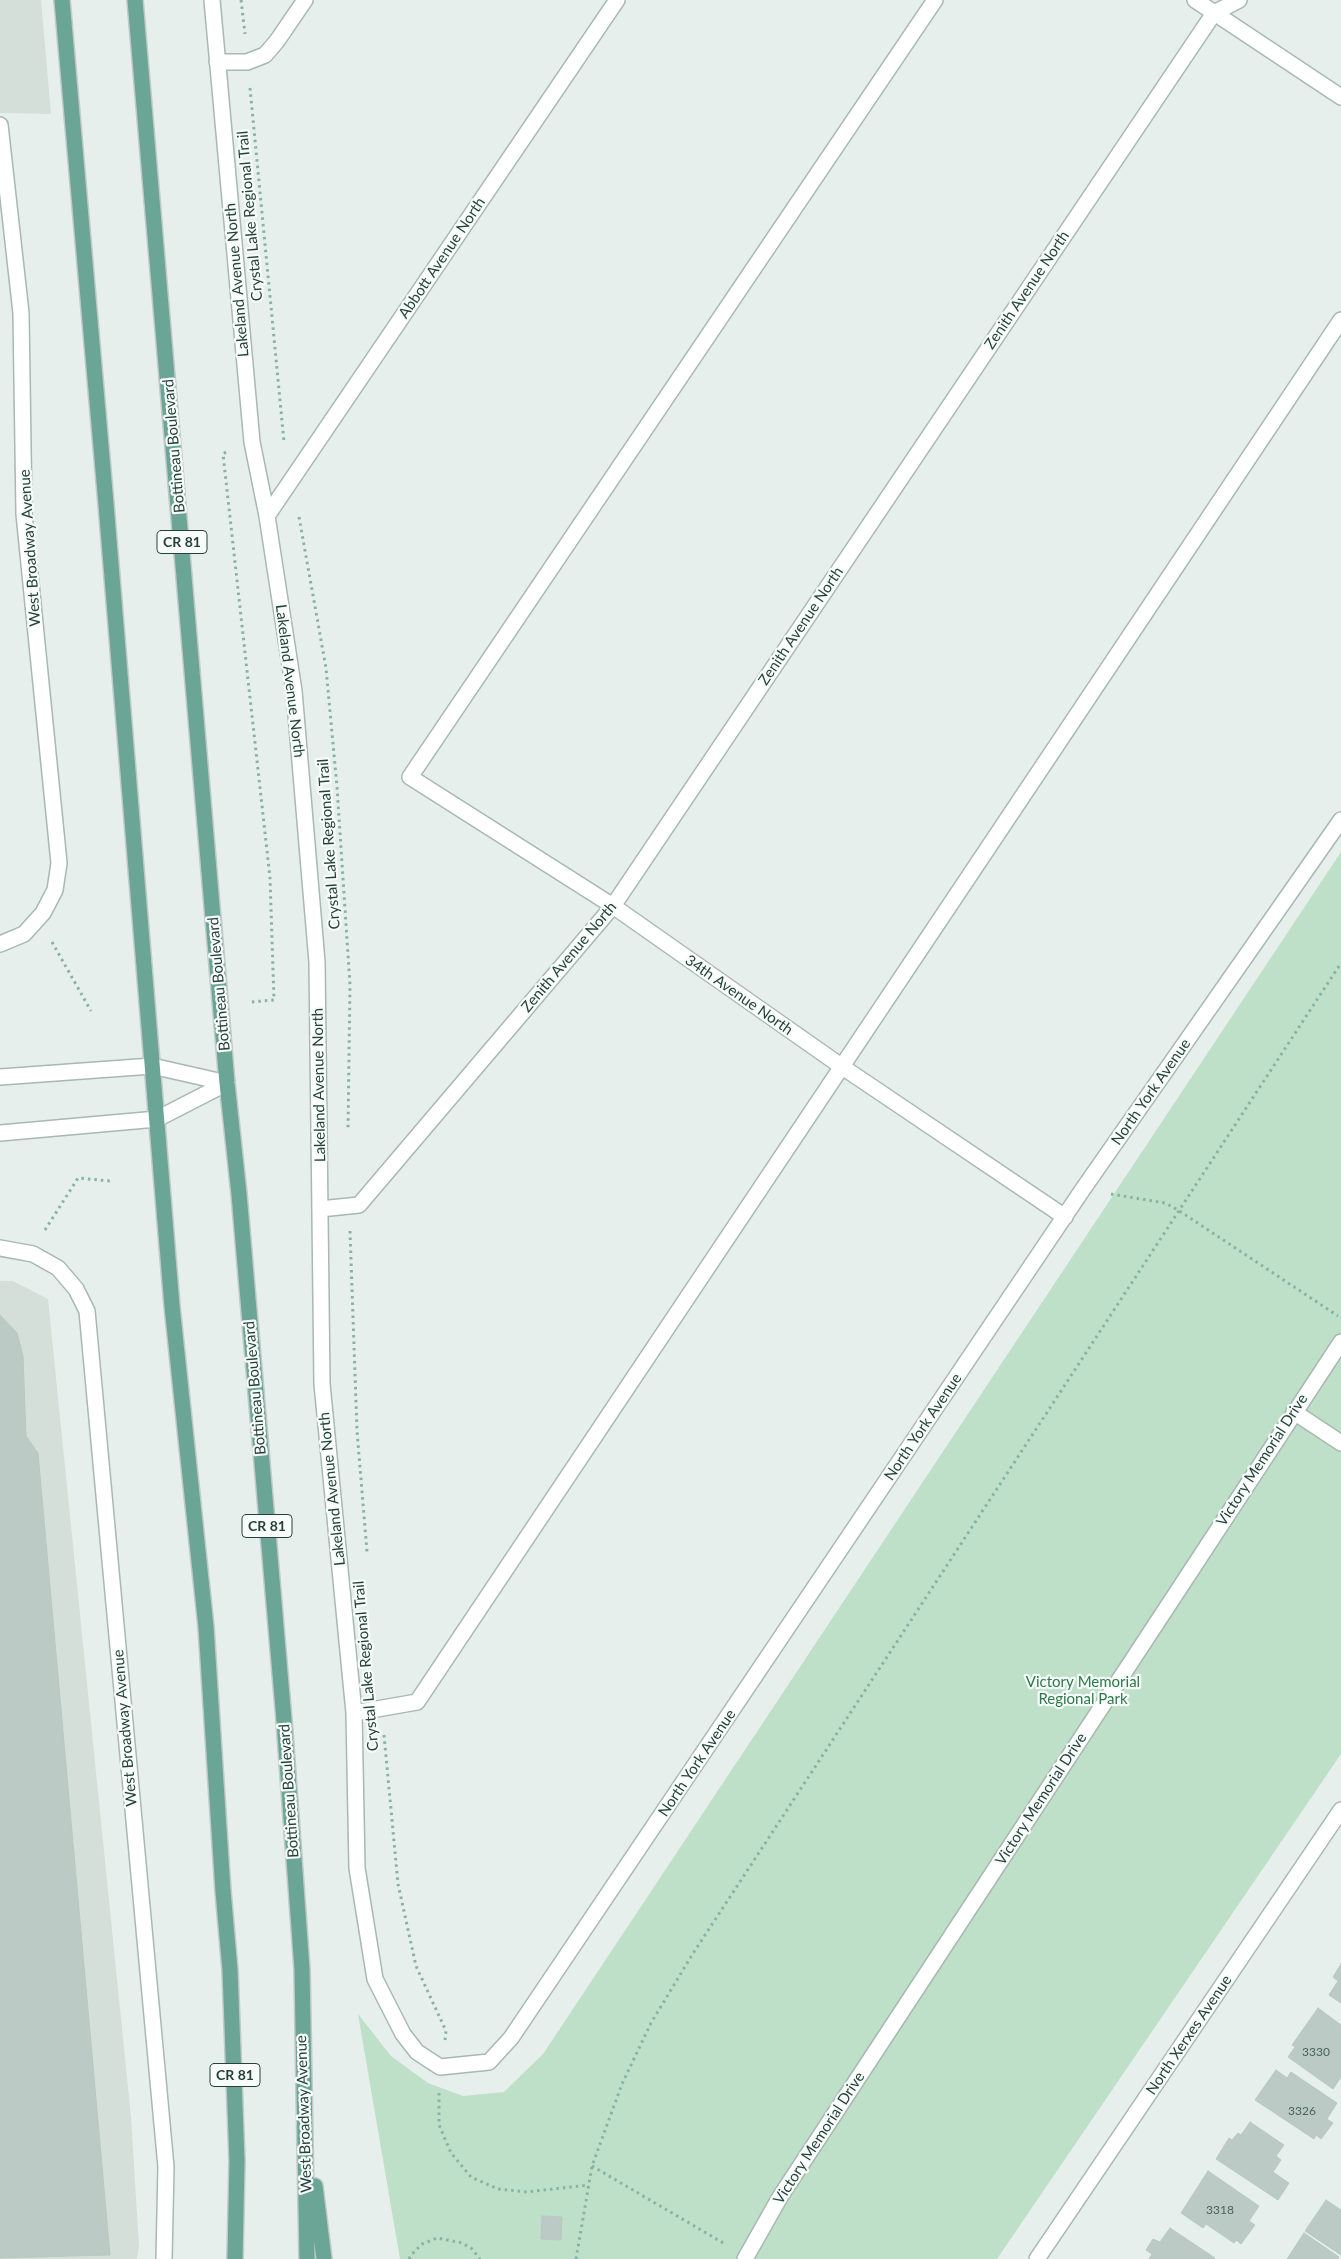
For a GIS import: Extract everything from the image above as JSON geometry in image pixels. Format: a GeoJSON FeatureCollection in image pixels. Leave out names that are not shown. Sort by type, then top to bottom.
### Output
{"type":"FeatureCollection","features":[{"type":"Feature","properties":{"kind":"main road","name":"CR 81"},"geometry":{"type":"LineString","coordinates":[[62,0],[108,519],[172,1306],[206,1627],[222,1891],[230,1970],[237,2161],[235,2259]]}},
{"type":"Feature","properties":{"kind":"main road","name":"Bottineau Boulevard"},"geometry":{"type":"LineString","coordinates":[[135,0],[227,1084],[239,1194],[284,1720],[302,1969]]}},
{"type":"Feature","properties":{"kind":"main road","name":"West Broadway Avenue"},"geometry":{"type":"LineString","coordinates":[[302,1969],[307,2259]]}},
{"type":"Feature","properties":{"kind":"main road"},"geometry":{"type":"LineString","coordinates":[[306,2122],[324,2259]]}},
{"type":"Feature","properties":{"kind":"street","name":"Lakeland Avenue North"},"geometry":{"type":"LineString","coordinates":[[212,0],[252,442],[267,516],[294,691],[318,962],[322,1384],[354,1712],[357,1868],[375,1979],[403,2034],[417,2052],[440,2067],[489,2062],[511,2038]]}},
{"type":"Feature","properties":{"kind":"street"},"geometry":{"type":"LineString","coordinates":[[217,62],[247,62],[265,55],[305,0]]}},
{"type":"Feature","properties":{"kind":"street","name":"Abbott Avenue North"},"geometry":{"type":"LineString","coordinates":[[267,516],[617,0]]}},
{"type":"Feature","properties":{"kind":"street","name":"34th Avenue North"},"geometry":{"type":"LineString","coordinates":[[934,0],[410,778],[613,906],[841,1066],[1064,1217]]}},
{"type":"Feature","properties":{"kind":"street"},"geometry":{"type":"LineString","coordinates":[[1195,0],[1341,97]]}},
{"type":"Feature","properties":{"kind":"street"},"geometry":{"type":"LineString","coordinates":[[1214,12],[1239,0]]}},
{"type":"Feature","properties":{"kind":"street","name":"Zenith Avenue North"},"geometry":{"type":"LineString","coordinates":[[320,1209],[358,1205],[613,906],[1214,12]]}},
{"type":"Feature","properties":{"kind":"street","name":"West Broadway Avenue"},"geometry":{"type":"LineString","coordinates":[[0,125],[21,313],[24,514],[59,862],[55,890],[43,912],[24,934],[0,944]]}},
{"type":"Feature","properties":{"kind":"street"},"geometry":{"type":"LineString","coordinates":[[354,1712],[417,1702],[1341,320]]}},
{"type":"Feature","properties":{"kind":"street","name":"North York Avenue"},"geometry":{"type":"LineString","coordinates":[[511,2038],[1083,1189],[1341,820]]}},
{"type":"Feature","properties":{"kind":"street"},"geometry":{"type":"LineString","coordinates":[[0,1077],[152,1066],[227,1084]]}},
{"type":"Feature","properties":{"kind":"street"},"geometry":{"type":"LineString","coordinates":[[0,1133],[157,1120],[227,1084]]}},
{"type":"Feature","properties":{"kind":"street","name":"West Broadway Avenue"},"geometry":{"type":"LineString","coordinates":[[0,1248],[33,1254],[58,1268],[76,1288],[87,1311],[166,2168],[164,2259]]}},
{"type":"Feature","properties":{"kind":"street","name":"Victory Memorial Drive"},"geometry":{"type":"LineString","coordinates":[[746,2259],[780,2197],[1294,1412],[1338,1351]]}},
{"type":"Feature","properties":{"kind":"street"},"geometry":{"type":"LineString","coordinates":[[1294,1412],[1341,1443]]}},
{"type":"Feature","properties":{"kind":"street","name":"North Xerxes Avenue"},"geometry":{"type":"LineString","coordinates":[[1037,2259],[1341,1810]]}},
{"type":"Feature","properties":{"kind":"path","name":"Crystal Lake Regional Trail"},"geometry":{"type":"LineString","coordinates":[[241,0],[281,430]]}},
{"type":"Feature","properties":{"kind":"path"},"geometry":{"type":"LineString","coordinates":[[223,454],[270,878],[274,1000],[251,1002]]}},
{"type":"Feature","properties":{"kind":"path","name":"Crystal Lake Regional Trail"},"geometry":{"type":"LineString","coordinates":[[302,535],[326,668],[337,787],[350,984],[348,1134]]}},
{"type":"Feature","properties":{"kind":"path"},"geometry":{"type":"LineString","coordinates":[[54,945],[91,1011]]}},
{"type":"Feature","properties":{"kind":"path"},"geometry":{"type":"LineString","coordinates":[[576,2259],[592,2166],[622,2084],[651,2023],[692,1955],[1341,963]]}},
{"type":"Feature","properties":{"kind":"path"},"geometry":{"type":"LineString","coordinates":[[50,1219],[78,1178],[110,1181]]}},
{"type":"Feature","properties":{"kind":"path"},"geometry":{"type":"LineString","coordinates":[[1083,1189],[1165,1203],[1332,1313]]}},
{"type":"Feature","properties":{"kind":"path","name":"Crystal Lake Regional Trail"},"geometry":{"type":"LineString","coordinates":[[352,1259],[357,1430],[368,1559]]}},
{"type":"Feature","properties":{"kind":"path","name":"Crystal Lake Regional Trail"},"geometry":{"type":"LineString","coordinates":[[381,1708],[398,1884],[416,1966],[446,2032]]}},
{"type":"Feature","properties":{"kind":"path"},"geometry":{"type":"LineString","coordinates":[[438,2088],[439,2125],[451,2153],[471,2177],[498,2190],[527,2192],[588,2185]]}},
{"type":"Feature","properties":{"kind":"path"},"geometry":{"type":"LineString","coordinates":[[592,2166],[724,2243]]}},
{"type":"Feature","properties":{"kind":"path"},"geometry":{"type":"LineString","coordinates":[[409,2259],[422,2244],[436,2238],[462,2243],[471,2248],[480,2259]]}},
{"type":"Feature","properties":{"kind":"shaded area"},"geometry":{"type":"Polygon","coordinates":[[[0,0],[41,0],[51,114],[0,113],[0,0]]]}},
{"type":"Feature","properties":{"kind":"shaded area"},"geometry":{"type":"Polygon","coordinates":[[[0,1281],[13,1281],[48,1299],[131,2117],[139,2247],[137,2259],[0,2259],[0,1281]]]}},
{"type":"Feature","properties":{"kind":"green space","name":"Victory Memorial Regional Park"},"geometry":{"type":"Polygon","coordinates":[[[1341,852],[1341,1754],[997,2259],[400,2259],[358,2014],[391,2056],[428,2083],[463,2096],[504,2092],[543,2054],[1341,852]]]}},
{"type":"Feature","properties":{"kind":"building"},"geometry":{"type":"Polygon","coordinates":[[[0,1315],[17,1333],[23,1356],[26,1436],[38,1453],[110,2255],[0,2258],[0,1315]]]}},
{"type":"Feature","properties":{"kind":"building"},"geometry":{"type":"Polygon","coordinates":[[[1341,1964],[1341,2003],[1329,1995],[1338,1981],[1333,1977],[1341,1964]]]}},
{"type":"Feature","properties":{"kind":"building"},"geometry":{"type":"Polygon","coordinates":[[[1318,2008],[1341,2025],[1341,2077],[1333,2089],[1288,2057],[1295,2047],[1292,2045],[1318,2008]]]}},
{"type":"Feature","properties":{"kind":"building"},"geometry":{"type":"Polygon","coordinates":[[[1276,2070],[1287,2078],[1291,2072],[1337,2103],[1327,2119],[1333,2123],[1321,2139],[1316,2135],[1314,2139],[1255,2100],[1276,2070]]]}},
{"type":"Feature","properties":{"kind":"building"},"geometry":{"type":"Polygon","coordinates":[[[1250,2122],[1284,2145],[1276,2156],[1281,2160],[1273,2172],[1289,2183],[1278,2200],[1216,2159],[1229,2138],[1232,2140],[1238,2133],[1241,2135],[1250,2122]]]}},
{"type":"Feature","properties":{"kind":"building"},"geometry":{"type":"Polygon","coordinates":[[[1208,2171],[1259,2206],[1249,2221],[1255,2225],[1241,2244],[1236,2240],[1234,2243],[1206,2224],[1203,2228],[1181,2213],[1208,2171]]]}},
{"type":"Feature","properties":{"kind":"building"},"geometry":{"type":"Polygon","coordinates":[[[1326,2200],[1341,2210],[1341,2255],[1305,2231],[1326,2200]]]}},
{"type":"Feature","properties":{"kind":"building"},"geometry":{"type":"Polygon","coordinates":[[[542,2216],[562,2217],[561,2240],[541,2239],[542,2216]]]}},
{"type":"Feature","properties":{"kind":"building"},"geometry":{"type":"Polygon","coordinates":[[[1170,2228],[1215,2258],[1149,2259],[1152,2254],[1146,2250],[1153,2239],[1160,2242],[1170,2228]]]}},
{"type":"Feature","properties":{"kind":"building"},"geometry":{"type":"Polygon","coordinates":[[[1304,2233],[1339,2257],[1338,2259],[1287,2259],[1304,2233]]]}}]}
